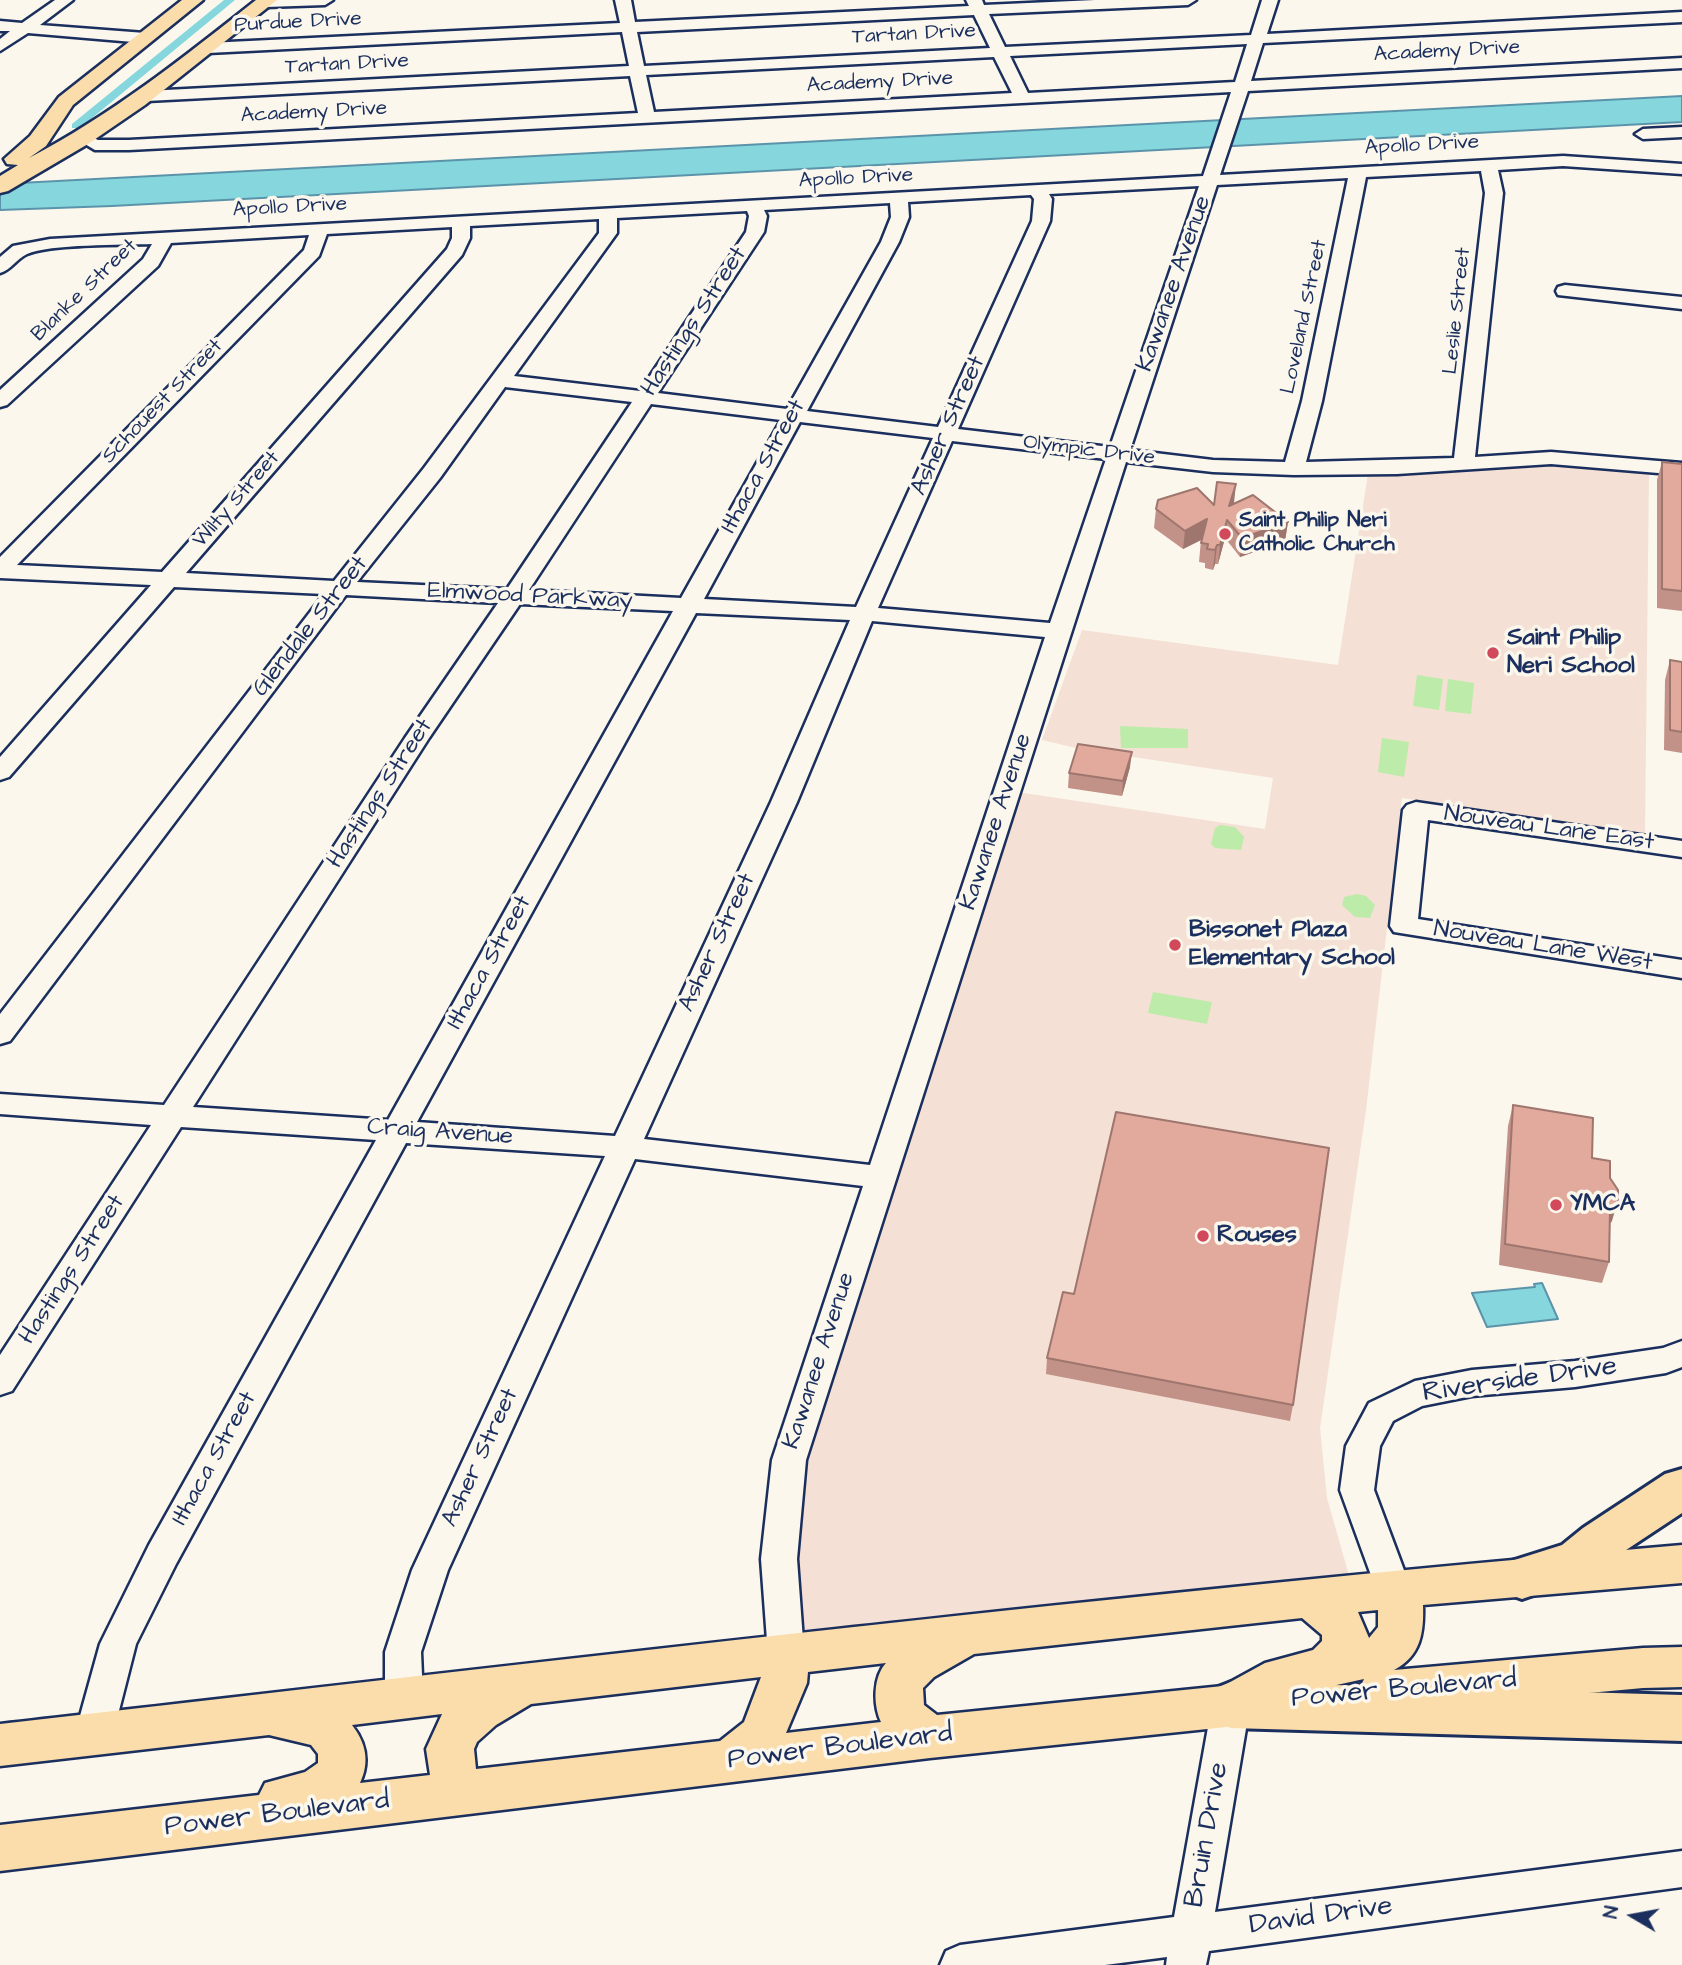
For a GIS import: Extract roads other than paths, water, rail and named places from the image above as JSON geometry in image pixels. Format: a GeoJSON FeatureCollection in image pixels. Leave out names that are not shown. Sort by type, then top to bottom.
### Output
{"type":"FeatureCollection","features":[{"type":"Feature","properties":{"kind":"highway"},"geometry":{"type":"LineString","coordinates":[[1522,1578],[1578,1560],[1600,1542],[1682,1488]]}},
{"type":"Feature","properties":{"kind":"highway"},"geometry":{"type":"LineString","coordinates":[[1231,1705],[1682,1718]]}},
{"type":"Feature","properties":{"kind":"main road"},"geometry":{"type":"LineString","coordinates":[[3,178],[38,141],[66,101],[194,0]]}},
{"type":"Feature","properties":{"kind":"main road"},"geometry":{"type":"LineString","coordinates":[[3,178],[87,135],[148,96],[267,1]]}},
{"type":"Feature","properties":{"kind":"main road"},"geometry":{"type":"LineString","coordinates":[[54,118],[57,133],[68,136],[87,135]]}},
{"type":"Feature","properties":{"kind":"main road"},"geometry":{"type":"LineString","coordinates":[[0,1745],[786,1654],[1393,1590],[1682,1564]]}},
{"type":"Feature","properties":{"kind":"main road"},"geometry":{"type":"LineString","coordinates":[[1231,1705],[1281,1677],[1382,1655],[1401,1633],[1399,1601],[1393,1590]]}},
{"type":"Feature","properties":{"kind":"main road"},"geometry":{"type":"LineString","coordinates":[[1309,1599],[1332,1613],[1346,1632],[1345,1646],[1338,1658],[1326,1667]]}},
{"type":"Feature","properties":{"kind":"main road"},"geometry":{"type":"LineString","coordinates":[[930,1737],[901,1715],[899,1681],[918,1663],[967,1635]]}},
{"type":"Feature","properties":{"kind":"main road"},"geometry":{"type":"LineString","coordinates":[[730,1761],[761,1735],[784,1683],[786,1654]]}},
{"type":"Feature","properties":{"kind":"main road","name":"Power Boulevard"},"geometry":{"type":"LineString","coordinates":[[0,1848],[930,1737],[1231,1705],[1643,1668],[1682,1667]]}},
{"type":"Feature","properties":{"kind":"main road"},"geometry":{"type":"LineString","coordinates":[[462,1794],[450,1761],[456,1733],[476,1711],[528,1684]]}},
{"type":"Feature","properties":{"kind":"main road"},"geometry":{"type":"LineString","coordinates":[[228,1821],[264,1801],[316,1792],[341,1773],[342,1749],[325,1727],[265,1715]]}},
{"type":"Feature","properties":{"kind":"street"},"geometry":{"type":"LineString","coordinates":[[0,46],[65,0]]}},
{"type":"Feature","properties":{"kind":"street"},"geometry":{"type":"LineString","coordinates":[[267,1],[325,0]]}},
{"type":"Feature","properties":{"kind":"street"},"geometry":{"type":"LineString","coordinates":[[623,0],[647,118]]}},
{"type":"Feature","properties":{"kind":"street","name":"Purdue Drive"},"geometry":{"type":"LineString","coordinates":[[208,48],[977,6],[1188,0]]}},
{"type":"Feature","properties":{"kind":"street","name":"Kawanee Avenue"},"geometry":{"type":"LineString","coordinates":[[786,1654],[779,1559],[789,1460],[878,1177],[1117,455],[1233,118],[1270,0]]}},
{"type":"Feature","properties":{"kind":"street"},"geometry":{"type":"LineString","coordinates":[[977,6],[1022,98]]}},
{"type":"Feature","properties":{"kind":"street","name":"Tartan Drive"},"geometry":{"type":"LineString","coordinates":[[148,96],[1682,17]]}},
{"type":"Feature","properties":{"kind":"street"},"geometry":{"type":"LineString","coordinates":[[0,26],[145,38]]}},
{"type":"Feature","properties":{"kind":"street","name":"Academy Drive"},"geometry":{"type":"LineString","coordinates":[[87,135],[95,145],[129,145],[1682,63]]}},
{"type":"Feature","properties":{"kind":"street"},"geometry":{"type":"LineString","coordinates":[[1643,134],[1682,132]]}},
{"type":"Feature","properties":{"kind":"street","name":"Apollo Drive"},"geometry":{"type":"LineString","coordinates":[[0,267],[20,250],[32,246],[164,237],[899,200],[1577,161],[1682,169]]}},
{"type":"Feature","properties":{"kind":"street","name":"Leslie Street"},"geometry":{"type":"LineString","coordinates":[[1464,463],[1494,193],[1488,165]]}},
{"type":"Feature","properties":{"kind":"street","name":"Loveland Street"},"geometry":{"type":"LineString","coordinates":[[1294,469],[1312,401],[1358,173]]}},
{"type":"Feature","properties":{"kind":"street","name":"Asher Street"},"geometry":{"type":"LineString","coordinates":[[404,1699],[403,1653],[430,1570],[784,802],[864,614],[1041,221],[1043,199],[1037,191]]}},
{"type":"Feature","properties":{"kind":"street","name":"Ithaca Street"},"geometry":{"type":"LineString","coordinates":[[94,1734],[118,1644],[162,1555],[890,242],[900,217],[899,200]]}},
{"type":"Feature","properties":{"kind":"street","name":"Hastings Street"},"geometry":{"type":"LineString","coordinates":[[0,1382],[416,738],[514,596],[755,232],[758,216],[754,207]]}},
{"type":"Feature","properties":{"kind":"street","name":"Glendale Street"},"geometry":{"type":"LineString","coordinates":[[0,1034],[340,588],[432,473],[608,233],[608,215]]}},
{"type":"Feature","properties":{"kind":"street","name":"Wilty Street"},"geometry":{"type":"LineString","coordinates":[[0,772],[455,251],[461,238],[461,223]]}},
{"type":"Feature","properties":{"kind":"street","name":"Schouest Street"},"geometry":{"type":"LineString","coordinates":[[0,571],[163,401],[312,252],[318,239],[318,230]]}},
{"type":"Feature","properties":{"kind":"street","name":"Blanke Street"},"geometry":{"type":"LineString","coordinates":[[0,401],[151,262],[164,237]]}},
{"type":"Feature","properties":{"kind":"street"},"geometry":{"type":"LineString","coordinates":[[1564,291],[1682,303]]}},
{"type":"Feature","properties":{"kind":"street","name":"Olympic Drive"},"geometry":{"type":"LineString","coordinates":[[499,380],[1213,466],[1294,469],[1397,468],[1551,458],[1682,469]]}},
{"type":"Feature","properties":{"kind":"street","name":"Elmwood Parkway"},"geometry":{"type":"LineString","coordinates":[[0,571],[864,614],[1059,631]]}},
{"type":"Feature","properties":{"kind":"street","name":"Nouveau Lane East"},"geometry":{"type":"LineString","coordinates":[[1404,926],[1416,810],[1682,849]]}},
{"type":"Feature","properties":{"kind":"street","name":"Nouveau Lane West"},"geometry":{"type":"LineString","coordinates":[[1404,926],[1682,969]]}},
{"type":"Feature","properties":{"kind":"street","name":"Craig Avenue"},"geometry":{"type":"LineString","coordinates":[[0,1104],[398,1129],[623,1147],[878,1177]]}},
{"type":"Feature","properties":{"kind":"street","name":"Riverside Drive"},"geometry":{"type":"LineString","coordinates":[[1393,1590],[1357,1490],[1363,1446],[1381,1412],[1415,1394],[1472,1382],[1575,1374],[1666,1360],[1682,1354]]}},
{"type":"Feature","properties":{"kind":"street","name":"Bruin Drive"},"geometry":{"type":"LineString","coordinates":[[1188,1950],[1231,1705]]}},
{"type":"Feature","properties":{"kind":"street","name":"David Drive"},"geometry":{"type":"LineString","coordinates":[[960,1965],[1188,1950],[1682,1869]]}},
{"type":"Feature","properties":{"kind":"water"},"geometry":{"type":"Polygon","coordinates":[[[1682,96],[1682,122],[0,210],[0,184],[1682,96]]]}},
{"type":"Feature","properties":{"kind":"water"},"geometry":{"type":"Polygon","coordinates":[[[1542,1283],[1558,1319],[1487,1327],[1472,1293],[1535,1287],[1534,1284],[1542,1283]]]}},
{"type":"Feature","properties":{"kind":"waterway"},"geometry":{"type":"LineString","coordinates":[[76,126],[230,0]]}},
{"type":"Feature","properties":{"kind":"place","name":"Saint Philip Neri Catholic Church"},"geometry":{"type":"Point","coordinates":[1225,534]}},
{"type":"Feature","properties":{"kind":"place","name":"Saint Philip Neri School"},"geometry":{"type":"Point","coordinates":[1493,653]}},
{"type":"Feature","properties":{"kind":"place","name":"Bissonet Plaza Elementary School"},"geometry":{"type":"Point","coordinates":[1175,945]}},
{"type":"Feature","properties":{"kind":"place","name":"YMCA"},"geometry":{"type":"Point","coordinates":[1556,1205]}},
{"type":"Feature","properties":{"kind":"place","name":"Rouses"},"geometry":{"type":"Point","coordinates":[1203,1236]}}]}
